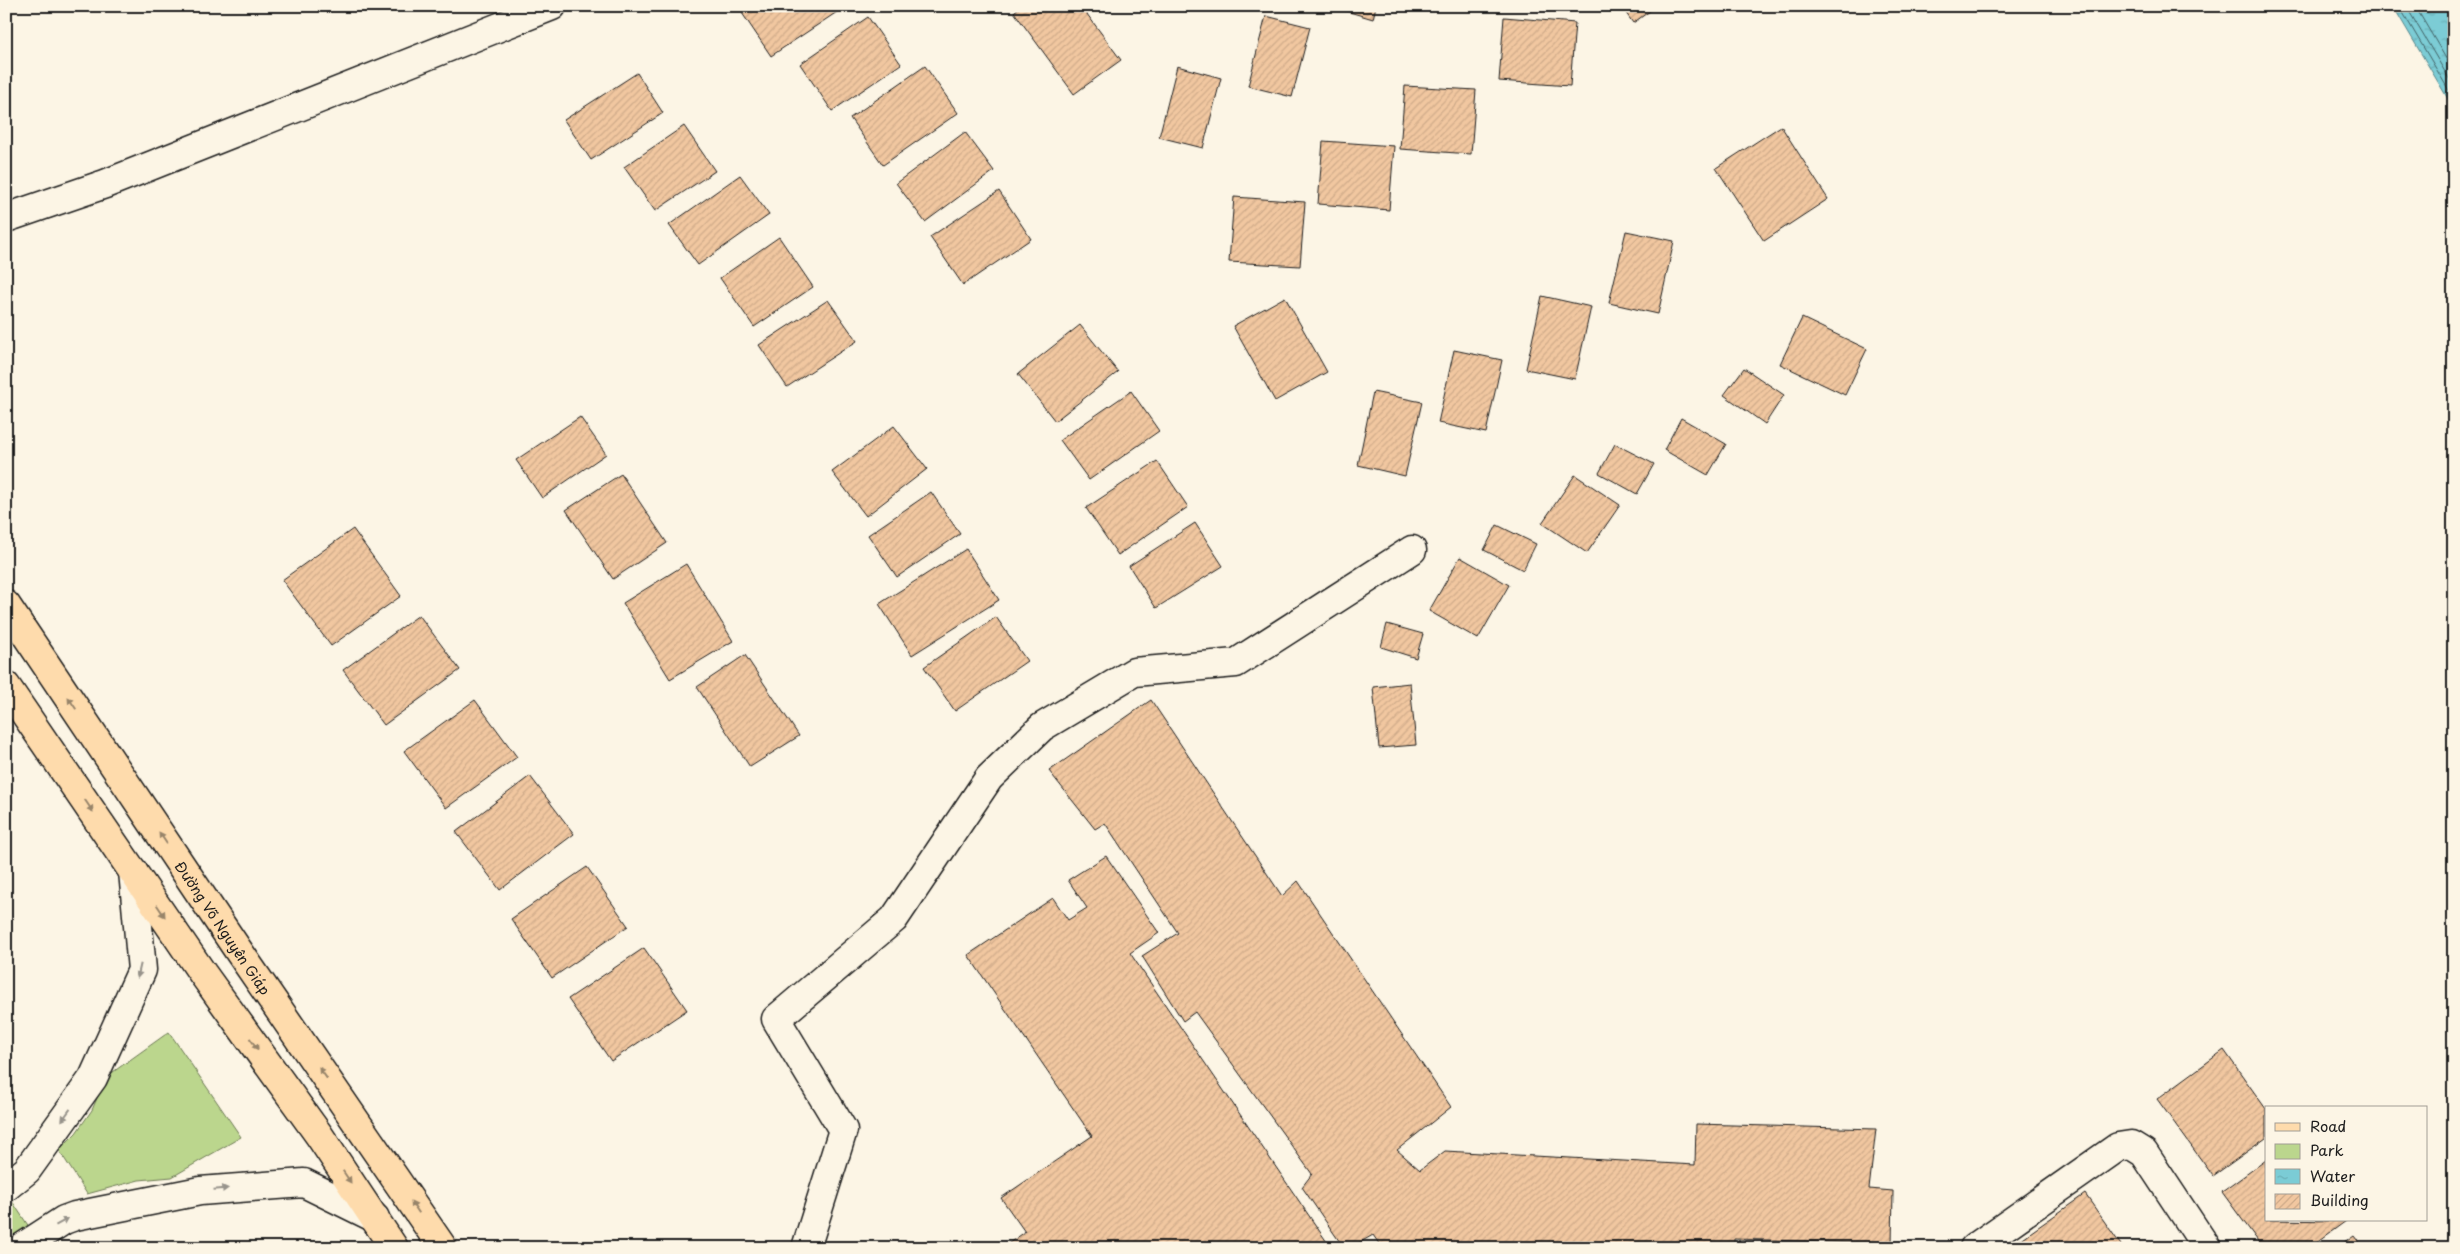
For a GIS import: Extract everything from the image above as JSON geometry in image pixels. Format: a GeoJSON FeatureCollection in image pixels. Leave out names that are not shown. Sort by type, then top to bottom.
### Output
{"type":"FeatureCollection","features":[{"type":"Feature","properties":{"kind":"main road","name":"Đường Võ Nguyên Giáp"},"geometry":{"type":"LineString","coordinates":[[6,605],[240,953],[442,1248]]}},
{"type":"Feature","properties":{"kind":"main road"},"geometry":{"type":"LineString","coordinates":[[6,686],[204,974],[319,1135],[394,1248]]}},
{"type":"Feature","properties":{"kind":"main road"},"geometry":{"type":"LineString","coordinates":[[204,974],[240,953]]}},
{"type":"Feature","properties":{"kind":"main road"},"geometry":{"type":"LineString","coordinates":[[319,1135],[352,1115]]}},
{"type":"Feature","properties":{"kind":"lane"},"geometry":{"type":"LineString","coordinates":[[6,218],[105,184],[552,6]]}},
{"type":"Feature","properties":{"kind":"lane"},"geometry":{"type":"LineString","coordinates":[[806,1248],[843,1130],[776,1019],[894,918],[990,778],[1042,727],[1134,672],[1236,663],[1412,550]]}},
{"type":"Feature","properties":{"kind":"lane"},"geometry":{"type":"LineString","coordinates":[[6,1187],[27,1170],[93,1078],[142,970],[133,871]]}},
{"type":"Feature","properties":{"kind":"lane"},"geometry":{"type":"LineString","coordinates":[[1977,1247],[2118,1147],[2131,1145],[2144,1152],[2207,1248]]}},
{"type":"Feature","properties":{"kind":"lane"},"geometry":{"type":"LineString","coordinates":[[21,1248],[64,1220],[75,1216],[200,1191],[304,1183],[375,1218]]}},
{"type":"Feature","properties":{"kind":"green space"},"geometry":{"type":"Polygon","coordinates":[[[169,1032],[241,1137],[172,1177],[139,1180],[87,1194],[59,1150],[76,1133],[92,1110],[106,1077],[169,1032]]]}},
{"type":"Feature","properties":{"kind":"green space"},"geometry":{"type":"Polygon","coordinates":[[[6,1192],[43,1248],[6,1248],[6,1192]]]}},
{"type":"Feature","properties":{"kind":"water"},"geometry":{"type":"Polygon","coordinates":[[[2393,6],[2454,6],[2454,109],[2393,6]]]}},
{"type":"Feature","properties":{"kind":"building"},"geometry":{"type":"Polygon","coordinates":[[[752,6],[837,6],[840,10],[771,56],[742,13],[752,6]]]}},
{"type":"Feature","properties":{"kind":"building"},"geometry":{"type":"Polygon","coordinates":[[[1021,6],[1081,6],[1121,60],[1074,94],[1014,12],[1021,6]]]}},
{"type":"Feature","properties":{"kind":"building"},"geometry":{"type":"Polygon","coordinates":[[[1329,6],[1376,6],[1373,19],[1329,6]]]}},
{"type":"Feature","properties":{"kind":"building"},"geometry":{"type":"Polygon","coordinates":[[[1621,6],[1657,6],[1633,23],[1621,6]]]}},
{"type":"Feature","properties":{"kind":"building"},"geometry":{"type":"Polygon","coordinates":[[[1266,16],[1310,27],[1292,97],[1248,86],[1266,16]]]}},
{"type":"Feature","properties":{"kind":"building"},"geometry":{"type":"Polygon","coordinates":[[[868,17],[901,64],[832,111],[800,64],[868,17]]]}},
{"type":"Feature","properties":{"kind":"building"},"geometry":{"type":"Polygon","coordinates":[[[1504,17],[1575,23],[1570,86],[1499,81],[1504,17]]]}},
{"type":"Feature","properties":{"kind":"building"},"geometry":{"type":"Polygon","coordinates":[[[925,66],[958,113],[883,165],[850,118],[925,66]]]}},
{"type":"Feature","properties":{"kind":"building"},"geometry":{"type":"Polygon","coordinates":[[[1177,66],[1221,78],[1203,148],[1159,137],[1177,66]]]}},
{"type":"Feature","properties":{"kind":"building"},"geometry":{"type":"Polygon","coordinates":[[[637,73],[663,113],[591,160],[564,120],[637,73]]]}},
{"type":"Feature","properties":{"kind":"building"},"geometry":{"type":"Polygon","coordinates":[[[1405,86],[1476,90],[1471,154],[1400,149],[1405,86]]]}},
{"type":"Feature","properties":{"kind":"building"},"geometry":{"type":"Polygon","coordinates":[[[684,126],[715,171],[655,211],[624,167],[684,126]]]}},
{"type":"Feature","properties":{"kind":"building"},"geometry":{"type":"Polygon","coordinates":[[[1781,126],[1828,199],[1764,241],[1716,168],[1781,126]]]}},
{"type":"Feature","properties":{"kind":"building"},"geometry":{"type":"Polygon","coordinates":[[[965,132],[994,171],[925,222],[896,183],[965,132]]]}},
{"type":"Feature","properties":{"kind":"building"},"geometry":{"type":"Polygon","coordinates":[[[1323,141],[1394,146],[1389,210],[1318,204],[1323,141]]]}},
{"type":"Feature","properties":{"kind":"building"},"geometry":{"type":"Polygon","coordinates":[[[740,175],[769,215],[698,265],[669,225],[740,175]]]}},
{"type":"Feature","properties":{"kind":"building"},"geometry":{"type":"Polygon","coordinates":[[[999,191],[1031,239],[963,285],[930,237],[999,191]]]}},
{"type":"Feature","properties":{"kind":"building"},"geometry":{"type":"Polygon","coordinates":[[[1234,197],[1305,202],[1300,266],[1229,262],[1234,197]]]}},
{"type":"Feature","properties":{"kind":"building"},"geometry":{"type":"Polygon","coordinates":[[[1626,231],[1674,241],[1658,314],[1609,303],[1626,231]]]}},
{"type":"Feature","properties":{"kind":"building"},"geometry":{"type":"Polygon","coordinates":[[[779,237],[813,287],[754,327],[720,278],[779,237]]]}},
{"type":"Feature","properties":{"kind":"building"},"geometry":{"type":"Polygon","coordinates":[[[1542,296],[1591,307],[1575,379],[1526,369],[1542,296]]]}},
{"type":"Feature","properties":{"kind":"building"},"geometry":{"type":"Polygon","coordinates":[[[1285,297],[1327,372],[1275,401],[1233,326],[1285,297]]]}},
{"type":"Feature","properties":{"kind":"building"},"geometry":{"type":"Polygon","coordinates":[[[828,300],[857,341],[787,387],[759,345],[828,300]]]}},
{"type":"Feature","properties":{"kind":"building"},"geometry":{"type":"Polygon","coordinates":[[[1802,318],[1867,349],[1845,395],[1780,364],[1802,318]]]}},
{"type":"Feature","properties":{"kind":"building"},"geometry":{"type":"Polygon","coordinates":[[[1080,325],[1118,372],[1055,421],[1018,374],[1080,325]]]}},
{"type":"Feature","properties":{"kind":"building"},"geometry":{"type":"Polygon","coordinates":[[[1454,350],[1502,360],[1486,433],[1438,423],[1454,350]]]}},
{"type":"Feature","properties":{"kind":"building"},"geometry":{"type":"Polygon","coordinates":[[[1744,368],[1784,395],[1765,424],[1724,395],[1744,368]]]}},
{"type":"Feature","properties":{"kind":"building"},"geometry":{"type":"Polygon","coordinates":[[[1131,391],[1159,431],[1089,480],[1060,440],[1131,391]]]}},
{"type":"Feature","properties":{"kind":"building"},"geometry":{"type":"Polygon","coordinates":[[[1373,392],[1422,402],[1405,476],[1358,465],[1373,392]]]}},
{"type":"Feature","properties":{"kind":"building"},"geometry":{"type":"Polygon","coordinates":[[[580,417],[606,454],[542,498],[516,460],[580,417]]]}},
{"type":"Feature","properties":{"kind":"building"},"geometry":{"type":"Polygon","coordinates":[[[1681,418],[1726,444],[1708,475],[1664,450],[1681,418]]]}},
{"type":"Feature","properties":{"kind":"building"},"geometry":{"type":"Polygon","coordinates":[[[894,426],[927,469],[866,516],[832,472],[894,426]]]}},
{"type":"Feature","properties":{"kind":"building"},"geometry":{"type":"Polygon","coordinates":[[[1615,444],[1654,464],[1637,494],[1599,473],[1615,444]]]}},
{"type":"Feature","properties":{"kind":"building"},"geometry":{"type":"Polygon","coordinates":[[[1157,461],[1188,507],[1118,555],[1086,508],[1157,461]]]}},
{"type":"Feature","properties":{"kind":"building"},"geometry":{"type":"Polygon","coordinates":[[[621,474],[667,543],[613,579],[566,510],[621,474]]]}},
{"type":"Feature","properties":{"kind":"building"},"geometry":{"type":"Polygon","coordinates":[[[1575,475],[1620,505],[1587,553],[1542,523],[1575,475]]]}},
{"type":"Feature","properties":{"kind":"building"},"geometry":{"type":"Polygon","coordinates":[[[931,492],[960,534],[897,577],[868,535],[931,492]]]}},
{"type":"Feature","properties":{"kind":"building"},"geometry":{"type":"Polygon","coordinates":[[[1195,523],[1223,566],[1156,608],[1129,566],[1195,523]]]}},
{"type":"Feature","properties":{"kind":"building"},"geometry":{"type":"Polygon","coordinates":[[[1497,525],[1536,544],[1523,570],[1484,550],[1497,525]]]}},
{"type":"Feature","properties":{"kind":"building"},"geometry":{"type":"Polygon","coordinates":[[[353,529],[401,596],[331,646],[282,580],[353,529]]]}},
{"type":"Feature","properties":{"kind":"building"},"geometry":{"type":"Polygon","coordinates":[[[966,549],[999,600],[912,655],[879,604],[966,549]]]}},
{"type":"Feature","properties":{"kind":"building"},"geometry":{"type":"Polygon","coordinates":[[[1460,557],[1509,585],[1478,639],[1429,611],[1460,557]]]}},
{"type":"Feature","properties":{"kind":"building"},"geometry":{"type":"Polygon","coordinates":[[[686,564],[733,641],[670,679],[623,603],[686,564]]]}},
{"type":"Feature","properties":{"kind":"building"},"geometry":{"type":"Polygon","coordinates":[[[419,615],[460,670],[384,725],[343,670],[419,615]]]}},
{"type":"Feature","properties":{"kind":"building"},"geometry":{"type":"Polygon","coordinates":[[[996,617],[1027,661],[955,711],[924,667],[996,617]]]}},
{"type":"Feature","properties":{"kind":"building"},"geometry":{"type":"Polygon","coordinates":[[[1387,624],[1423,634],[1416,658],[1381,647],[1387,624]]]}},
{"type":"Feature","properties":{"kind":"building"},"geometry":{"type":"Polygon","coordinates":[[[745,655],[799,736],[750,767],[697,687],[745,655]]]}},
{"type":"Feature","properties":{"kind":"building"},"geometry":{"type":"Polygon","coordinates":[[[1410,683],[1416,745],[1379,748],[1373,687],[1410,683]]]}},
{"type":"Feature","properties":{"kind":"building"},"geometry":{"type":"Polygon","coordinates":[[[475,700],[517,757],[446,808],[404,751],[475,700]]]}},
{"type":"Feature","properties":{"kind":"building"},"geometry":{"type":"Polygon","coordinates":[[[1151,700],[1282,896],[1298,881],[1451,1107],[1397,1150],[1420,1170],[1445,1151],[1695,1165],[1696,1124],[1876,1129],[1869,1189],[1893,1191],[1892,1244],[1734,1239],[1734,1248],[1382,1248],[1373,1235],[1350,1248],[1344,1248],[1302,1187],[1312,1174],[1195,1012],[1183,1021],[1142,956],[1178,933],[1105,823],[1095,829],[1049,771],[1151,700]]]}},
{"type":"Feature","properties":{"kind":"building"},"geometry":{"type":"Polygon","coordinates":[[[530,776],[574,834],[500,890],[456,832],[530,776]]]}},
{"type":"Feature","properties":{"kind":"building"},"geometry":{"type":"Polygon","coordinates":[[[1106,856],[1159,933],[1130,953],[1331,1248],[1002,1248],[1025,1232],[1001,1198],[1092,1136],[968,955],[1053,898],[1068,920],[1087,908],[1068,880],[1106,856]]]}},
{"type":"Feature","properties":{"kind":"building"},"geometry":{"type":"Polygon","coordinates":[[[587,867],[628,926],[552,978],[511,919],[587,867]]]}},
{"type":"Feature","properties":{"kind":"building"},"geometry":{"type":"Polygon","coordinates":[[[644,948],[687,1010],[611,1061],[568,999],[644,948]]]}},
{"type":"Feature","properties":{"kind":"building"},"geometry":{"type":"Polygon","coordinates":[[[2224,1050],[2265,1108],[2265,1139],[2213,1176],[2157,1099],[2224,1050]]]}},
{"type":"Feature","properties":{"kind":"building"},"geometry":{"type":"Polygon","coordinates":[[[2265,1161],[2265,1222],[2345,1222],[2309,1248],[2263,1248],[2222,1192],[2265,1161]]]}},
{"type":"Feature","properties":{"kind":"building"},"geometry":{"type":"Polygon","coordinates":[[[2085,1194],[2123,1248],[2025,1248],[2020,1240],[2085,1194]]]}},
{"type":"Feature","properties":{"kind":"building"},"geometry":{"type":"Polygon","coordinates":[[[2354,1235],[2364,1248],[2336,1248],[2354,1235]]]}}]}
